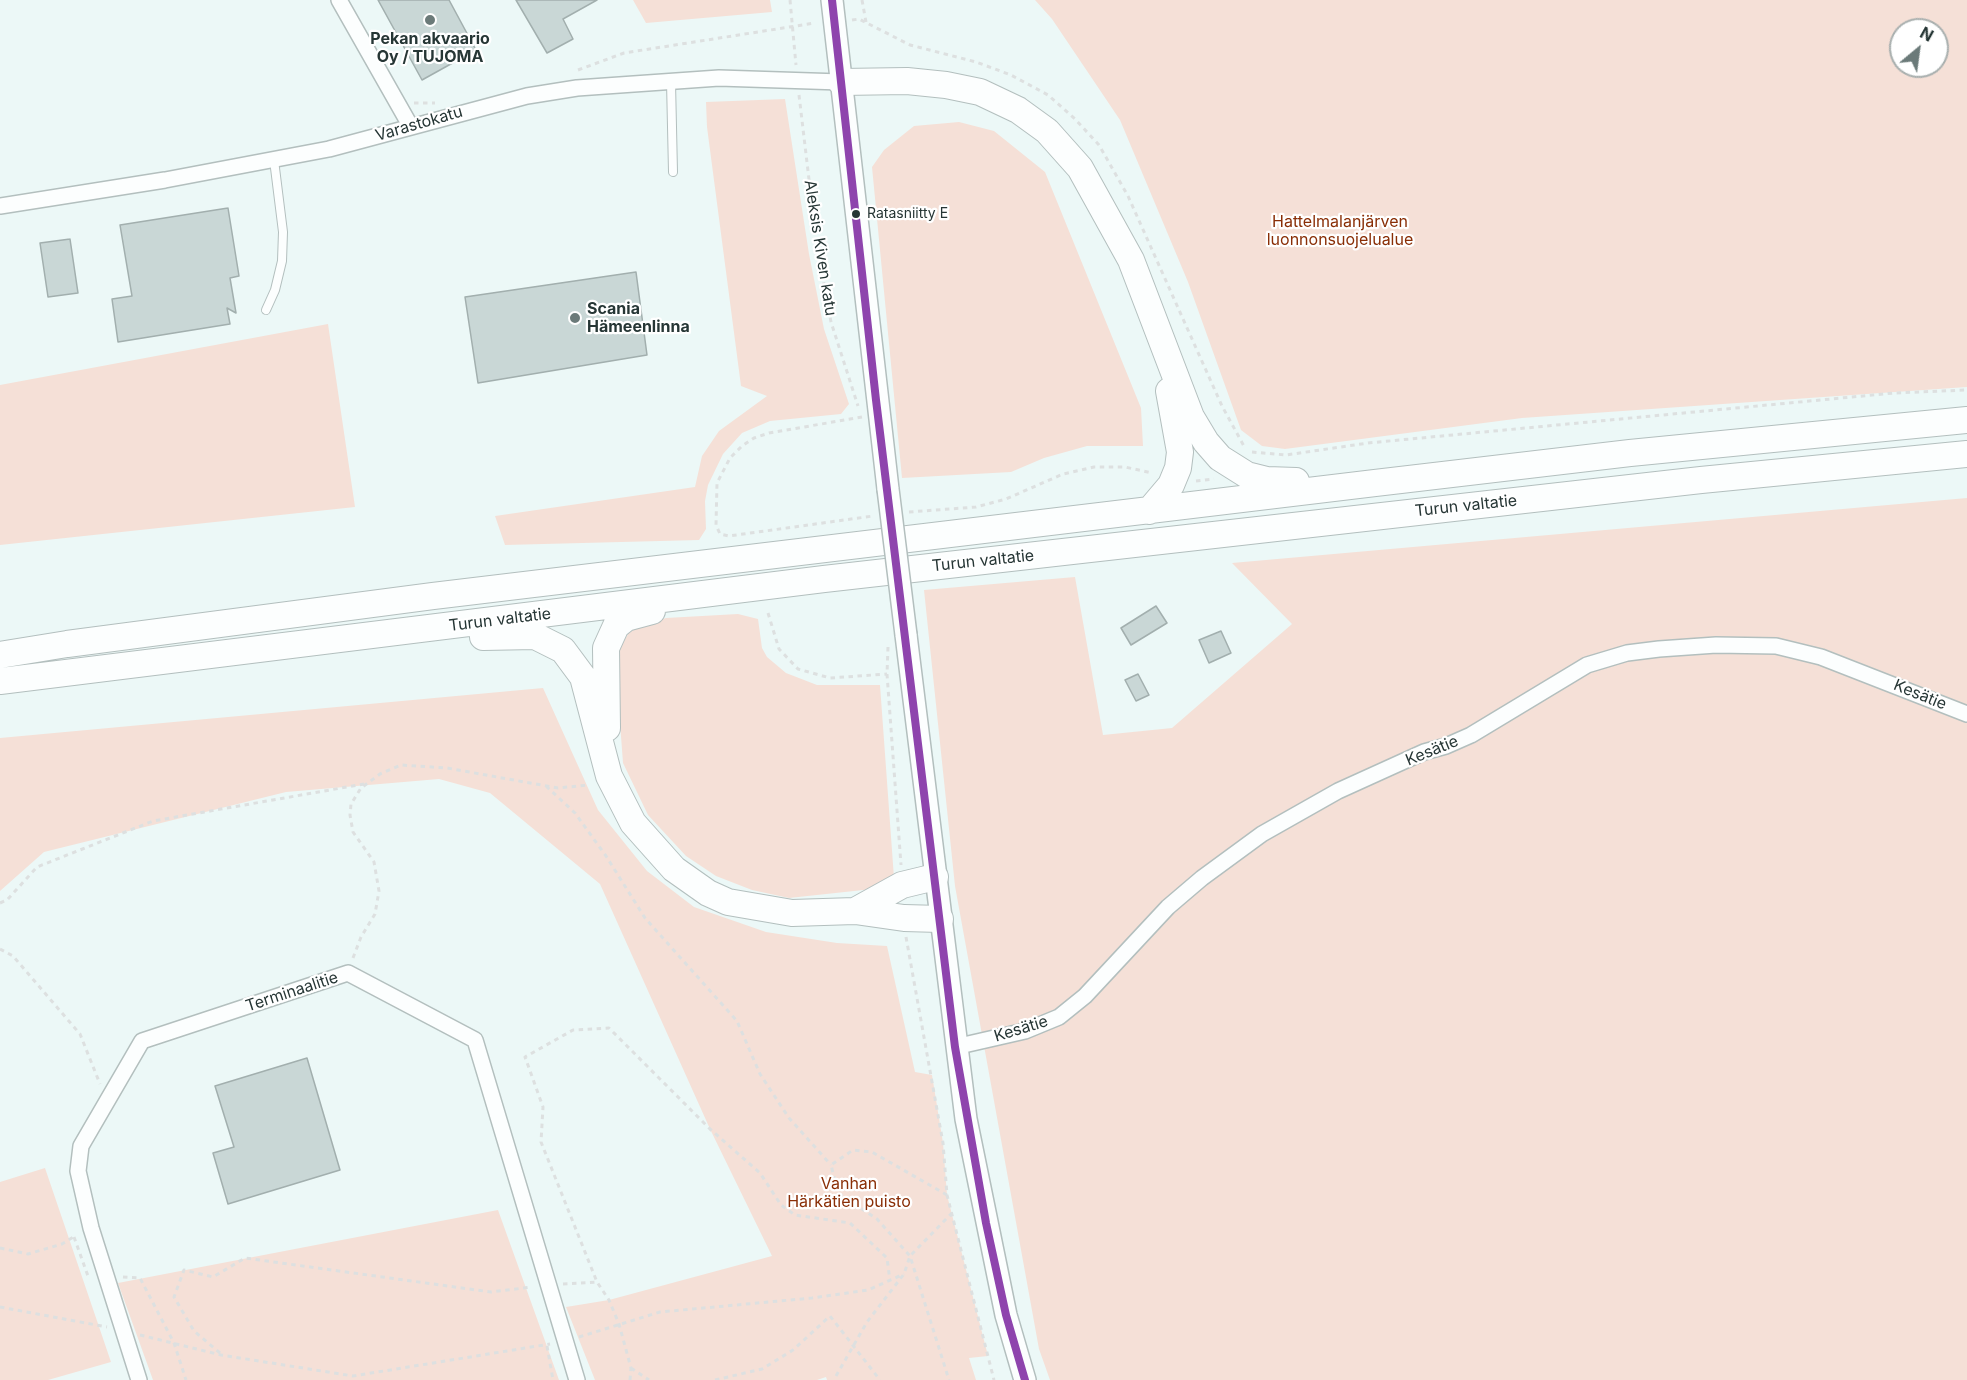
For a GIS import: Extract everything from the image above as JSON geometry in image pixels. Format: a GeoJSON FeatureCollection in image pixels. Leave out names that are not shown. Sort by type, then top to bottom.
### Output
{"type":"FeatureCollection","features":[{"type":"Feature","properties":{"kind":"highway"},"geometry":{"type":"LineString","coordinates":[[841,82],[907,81],[946,85],[980,92],[1018,110],[1047,131],[1080,168],[1131,260],[1191,417],[1206,442],[1235,469],[1267,480],[1375,483]]}},
{"type":"Feature","properties":{"kind":"highway"},"geometry":{"type":"LineString","coordinates":[[1149,511],[1174,481],[1180,452],[1159,338]]}},
{"type":"Feature","properties":{"kind":"highway","name":"Turun valtatie"},"geometry":{"type":"LineString","coordinates":[[0,655],[246,620],[1375,483],[1630,453],[1967,420]]}},
{"type":"Feature","properties":{"kind":"highway","name":"Turun valtatie"},"geometry":{"type":"LineString","coordinates":[[0,681],[154,664],[824,579],[1701,480],[1967,454]]}},
{"type":"Feature","properties":{"kind":"highway"},"geometry":{"type":"LineString","coordinates":[[611,779],[606,648],[616,626],[626,618],[665,608],[824,579]]}},
{"type":"Feature","properties":{"kind":"highway"},"geometry":{"type":"LineString","coordinates":[[154,664],[195,666],[287,662],[494,636],[534,636],[563,650],[583,677],[611,779],[633,823],[674,869],[708,893],[728,902],[792,913],[855,911],[904,918],[940,919]]}},
{"type":"Feature","properties":{"kind":"highway"},"geometry":{"type":"LineString","coordinates":[[855,911],[902,885],[935,877]]}},
{"type":"Feature","properties":{"kind":"main road"},"geometry":{"type":"LineString","coordinates":[[832,0],[888,489],[897,640],[935,877],[955,1047],[986,1223],[1006,1315],[1025,1380]]}},
{"type":"Feature","properties":{"kind":"street"},"geometry":{"type":"LineString","coordinates":[[339,0],[411,127]]}},
{"type":"Feature","properties":{"kind":"street","name":"Varastokatu"},"geometry":{"type":"LineString","coordinates":[[0,206],[165,180],[329,149],[527,96],[577,88],[719,78],[841,82]]}},
{"type":"Feature","properties":{"kind":"street","name":"Kesätie"},"geometry":{"type":"LineString","coordinates":[[955,1047],[1025,1031],[1059,1017],[1085,996],[1168,908],[1202,878],[1262,834],[1338,791],[1424,752],[1446,746],[1471,735],[1587,665],[1627,653],[1659,649],[1716,645],[1776,646],[1821,657],[1967,714]]}},
{"type":"Feature","properties":{"kind":"street","name":"Terminaalitie"},"geometry":{"type":"LineString","coordinates":[[139,1380],[91,1228],[78,1171],[81,1146],[142,1041],[348,973],[475,1040],[577,1380]]}},
{"type":"Feature","properties":{"kind":"lane"},"geometry":{"type":"LineString","coordinates":[[671,82],[673,172]]}},
{"type":"Feature","properties":{"kind":"lane"},"geometry":{"type":"LineString","coordinates":[[266,310],[275,290],[283,242],[274,160]]}},
{"type":"Feature","properties":{"kind":"path","name":"Aleksis Kiven katu"},"geometry":{"type":"LineString","coordinates":[[790,0],[794,26],[796,80],[817,247],[831,322],[862,417],[863,427]]}},
{"type":"Feature","properties":{"kind":"path"},"geometry":{"type":"LineString","coordinates":[[861,0],[866,22]]}},
{"type":"Feature","properties":{"kind":"path"},"geometry":{"type":"LineString","coordinates":[[574,72],[624,53],[794,26],[859,19],[910,45],[976,62],[1011,75],[1048,95],[1099,145],[1128,196],[1222,406],[1248,452],[1287,455],[1368,443],[1894,393],[1967,390]]}},
{"type":"Feature","properties":{"kind":"path"},"geometry":{"type":"LineString","coordinates":[[399,104],[436,103]]}},
{"type":"Feature","properties":{"kind":"path"},"geometry":{"type":"LineString","coordinates":[[862,417],[769,434],[754,438],[742,446],[730,458],[717,483],[716,525],[720,534],[729,536],[878,516]]}},
{"type":"Feature","properties":{"kind":"path"},"geometry":{"type":"LineString","coordinates":[[901,513],[976,507],[1006,499],[1063,474],[1094,467],[1143,470],[1183,483],[1222,478],[1235,469]]}},
{"type":"Feature","properties":{"kind":"path"},"geometry":{"type":"LineString","coordinates":[[768,613],[779,649],[798,669],[830,678],[887,674]]}},
{"type":"Feature","properties":{"kind":"path"},"geometry":{"type":"LineString","coordinates":[[897,640],[887,674],[900,826],[902,885]]}},
{"type":"Feature","properties":{"kind":"path"},"geometry":{"type":"LineString","coordinates":[[348,973],[361,937],[375,914],[378,891],[374,861],[353,832],[350,814],[351,804],[367,783],[401,765],[421,765],[558,788],[611,779]]}},
{"type":"Feature","properties":{"kind":"path"},"geometry":{"type":"LineString","coordinates":[[0,903],[8,900],[38,867],[153,821],[367,783]]}},
{"type":"Feature","properties":{"kind":"path"},"geometry":{"type":"LineString","coordinates":[[546,786],[575,813],[606,856],[645,918],[737,1021],[766,1083],[789,1118],[831,1166],[838,1193],[877,1219],[910,1256],[949,1380]]}},
{"type":"Feature","properties":{"kind":"path"},"geometry":{"type":"LineString","coordinates":[[904,918],[941,1131],[947,1195],[994,1380]]}},
{"type":"Feature","properties":{"kind":"path"},"geometry":{"type":"LineString","coordinates":[[0,949],[13,956],[80,1034],[106,1103]]}},
{"type":"Feature","properties":{"kind":"path"},"geometry":{"type":"LineString","coordinates":[[630,1380],[631,1368],[619,1324],[609,1300],[597,1282],[541,1142],[543,1107],[525,1057],[573,1030],[609,1028],[710,1130],[760,1173],[781,1205],[795,1215],[850,1223],[887,1258],[890,1281]]}},
{"type":"Feature","properties":{"kind":"path"},"geometry":{"type":"LineString","coordinates":[[831,1166],[853,1150],[872,1152],[947,1195]]}},
{"type":"Feature","properties":{"kind":"path"},"geometry":{"type":"LineString","coordinates":[[836,1376],[867,1322],[904,1274],[910,1256],[952,1213]]}},
{"type":"Feature","properties":{"kind":"path"},"geometry":{"type":"LineString","coordinates":[[0,1248],[28,1254],[62,1244],[91,1228]]}},
{"type":"Feature","properties":{"kind":"path"},"geometry":{"type":"LineString","coordinates":[[221,1355],[194,1331],[174,1298],[184,1270],[213,1276],[244,1258],[491,1292],[597,1282]]}},
{"type":"Feature","properties":{"kind":"path"},"geometry":{"type":"LineString","coordinates":[[0,1307],[123,1331],[221,1355],[353,1376],[564,1341],[660,1312],[812,1298],[868,1290],[904,1274]]}},
{"type":"Feature","properties":{"kind":"path"},"geometry":{"type":"LineString","coordinates":[[106,1276],[140,1278],[174,1343],[186,1380]]}},
{"type":"Feature","properties":{"kind":"path"},"geometry":{"type":"LineString","coordinates":[[715,1380],[762,1369],[793,1350],[830,1316],[880,1380]]}},
{"type":"Feature","properties":{"kind":"path"},"geometry":{"type":"LineString","coordinates":[[547,1346],[553,1380]]}},
{"type":"Feature","properties":{"kind":"path"},"geometry":{"type":"LineString","coordinates":[[631,1368],[649,1380]]}},
{"type":"Feature","properties":{"kind":"green space"},"geometry":{"type":"Polygon","coordinates":[[[633,0],[770,0],[772,12],[646,23],[633,0]]]}},
{"type":"Feature","properties":{"kind":"green space","name":"Hattelmalanjärven luonnonsuojelualue"},"geometry":{"type":"Polygon","coordinates":[[[1035,0],[1967,0],[1967,387],[1522,418],[1285,449],[1262,446],[1241,430],[1188,282],[1120,120],[1052,19],[1035,0]]]}},
{"type":"Feature","properties":{"kind":"green space"},"geometry":{"type":"Polygon","coordinates":[[[785,99],[809,254],[824,329],[849,404],[841,414],[770,421],[742,433],[723,454],[708,485],[705,501],[706,529],[699,540],[505,545],[495,516],[695,487],[702,456],[719,431],[767,396],[741,386],[707,127],[706,102],[785,99]]]}},
{"type":"Feature","properties":{"kind":"green space"},"geometry":{"type":"Polygon","coordinates":[[[959,122],[994,131],[1045,172],[1141,408],[1143,446],[1087,446],[1044,458],[1011,472],[902,478],[872,167],[884,150],[914,126],[959,122]]]}},
{"type":"Feature","properties":{"kind":"green space"},"geometry":{"type":"Polygon","coordinates":[[[328,324],[355,507],[0,545],[0,385],[328,324]]]}},
{"type":"Feature","properties":{"kind":"green space"},"geometry":{"type":"Polygon","coordinates":[[[1967,498],[1967,1380],[1050,1380],[1039,1349],[955,886],[924,590],[1075,577],[1103,735],[1172,728],[1292,624],[1232,563],[1967,498]]]}},
{"type":"Feature","properties":{"kind":"green space"},"geometry":{"type":"Polygon","coordinates":[[[738,614],[758,619],[762,648],[767,657],[786,673],[817,685],[880,685],[894,878],[882,888],[789,898],[752,890],[716,876],[686,856],[648,815],[623,763],[615,656],[628,634],[638,626],[666,618],[738,614]]]}},
{"type":"Feature","properties":{"kind":"green space","name":"Vanhan Härkätien puisto"},"geometry":{"type":"Polygon","coordinates":[[[543,688],[598,810],[647,871],[694,907],[766,932],[837,943],[887,946],[915,1072],[932,1075],[943,1143],[947,1195],[988,1356],[969,1358],[976,1380],[827,1380],[826,1377],[817,1380],[595,1380],[566,1307],[609,1300],[772,1256],[710,1129],[600,884],[490,793],[439,779],[286,792],[44,852],[0,891],[0,738],[543,688]]]}},
{"type":"Feature","properties":{"kind":"green space"},"geometry":{"type":"Polygon","coordinates":[[[45,1168],[111,1362],[48,1380],[0,1380],[0,1182],[45,1168]]]}},
{"type":"Feature","properties":{"kind":"green space"},"geometry":{"type":"Polygon","coordinates":[[[498,1210],[559,1380],[153,1380],[118,1283],[498,1210]]]}},
{"type":"Feature","properties":{"kind":"building"},"geometry":{"type":"Polygon","coordinates":[[[378,0],[449,0],[476,50],[422,80],[378,0]]]}},
{"type":"Feature","properties":{"kind":"building"},"geometry":{"type":"Polygon","coordinates":[[[516,0],[597,0],[563,19],[573,39],[547,53],[516,0]]]}},
{"type":"Feature","properties":{"kind":"building"},"geometry":{"type":"Polygon","coordinates":[[[228,208],[239,276],[230,278],[236,313],[227,308],[230,324],[118,342],[112,299],[132,296],[120,225],[228,208]]]}},
{"type":"Feature","properties":{"kind":"building"},"geometry":{"type":"Polygon","coordinates":[[[70,239],[78,293],[48,297],[40,243],[70,239]]]}},
{"type":"Feature","properties":{"kind":"building"},"geometry":{"type":"Polygon","coordinates":[[[636,272],[647,355],[478,383],[465,297],[636,272]]]}},
{"type":"Feature","properties":{"kind":"building"},"geometry":{"type":"Polygon","coordinates":[[[1156,606],[1167,623],[1131,645],[1121,628],[1156,606]]]}},
{"type":"Feature","properties":{"kind":"building"},"geometry":{"type":"Polygon","coordinates":[[[1221,631],[1231,653],[1209,663],[1199,640],[1221,631]]]}},
{"type":"Feature","properties":{"kind":"building"},"geometry":{"type":"Polygon","coordinates":[[[1138,674],[1149,695],[1136,701],[1125,680],[1138,674]]]}},
{"type":"Feature","properties":{"kind":"building"},"geometry":{"type":"Polygon","coordinates":[[[307,1058],[340,1170],[228,1204],[213,1153],[234,1147],[215,1086],[307,1058]]]}},
{"type":"Feature","properties":{"kind":"transit line"},"geometry":{"type":"LineString","coordinates":[[832,0],[876,400],[955,1047],[986,1223],[1006,1315],[1025,1380]]}},
{"type":"Feature","properties":{"kind":"place","name":"Pekan akvaario Oy / TUJOMA"},"geometry":{"type":"Point","coordinates":[430,20]}},
{"type":"Feature","properties":{"kind":"place","name":"Ratasniitty E"},"geometry":{"type":"Point","coordinates":[856,214]}},
{"type":"Feature","properties":{"kind":"place","name":"Scania Hämeenlinna"},"geometry":{"type":"Point","coordinates":[575,318]}}]}
